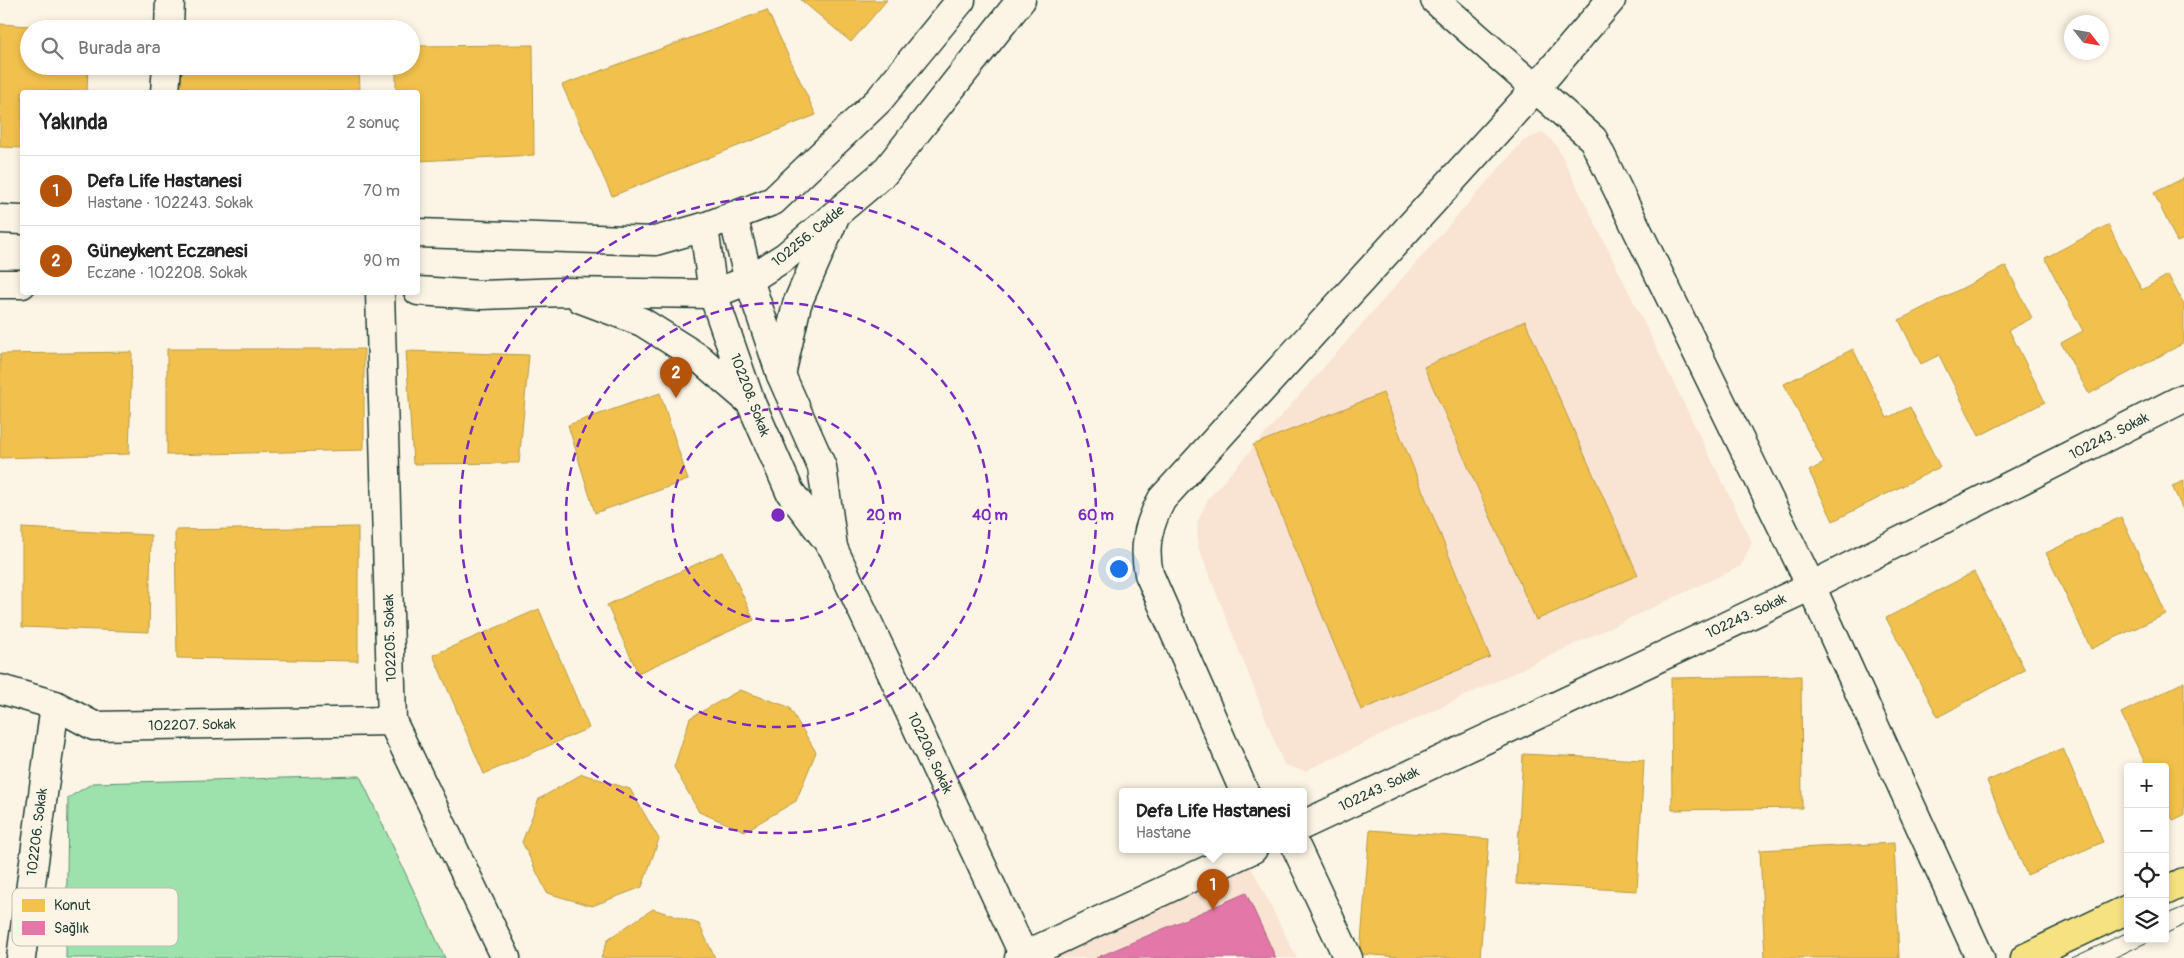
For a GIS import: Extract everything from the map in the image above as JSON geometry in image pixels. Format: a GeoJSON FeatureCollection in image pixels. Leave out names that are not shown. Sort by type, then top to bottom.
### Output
{"type":"FeatureCollection","features":[{"type":"Feature","properties":{"kind":"main road"},"geometry":{"type":"LineString","coordinates":[[2169,889],[2184,882]]}},
{"type":"Feature","properties":{"kind":"main road"},"geometry":{"type":"LineString","coordinates":[[2025,958],[2124,911]]}},
{"type":"Feature","properties":{"kind":"street"},"geometry":{"type":"LineString","coordinates":[[169,20],[170,0]]}},
{"type":"Feature","properties":{"kind":"street"},"geometry":{"type":"LineString","coordinates":[[420,233],[655,241],[704,227],[773,201],[879,100],[961,0]]}},
{"type":"Feature","properties":{"kind":"street","name":"102256. Cadde"},"geometry":{"type":"LineString","coordinates":[[420,291],[481,295],[563,292],[713,294],[749,280],[786,256],[884,173],[1021,0]]}},
{"type":"Feature","properties":{"kind":"street"},"geometry":{"type":"LineString","coordinates":[[1434,0],[1594,139],[1811,586],[1980,958]]}},
{"type":"Feature","properties":{"kind":"street"},"geometry":{"type":"LineString","coordinates":[[1243,788],[1148,574],[1146,545],[1154,515],[1162,500],[1536,88],[1611,0]]}},
{"type":"Feature","properties":{"kind":"street"},"geometry":{"type":"LineString","coordinates":[[165,90],[166,75]]}},
{"type":"Feature","properties":{"kind":"street"},"geometry":{"type":"LineString","coordinates":[[781,376],[797,304],[837,213]]}},
{"type":"Feature","properties":{"kind":"street","name":"102208. Sokak"},"geometry":{"type":"LineString","coordinates":[[733,216],[749,280],[781,376],[822,467],[834,548]]}},
{"type":"Feature","properties":{"kind":"street"},"geometry":{"type":"LineString","coordinates":[[0,219],[20,220]]}},
{"type":"Feature","properties":{"kind":"street","name":"102208. Sokak"},"geometry":{"type":"LineString","coordinates":[[704,227],[713,294],[751,403],[790,492],[834,548],[1023,957]]}},
{"type":"Feature","properties":{"kind":"street"},"geometry":{"type":"LineString","coordinates":[[0,284],[20,284]]}},
{"type":"Feature","properties":{"kind":"street"},"geometry":{"type":"LineString","coordinates":[[563,292],[642,322],[699,358],[751,403]]}},
{"type":"Feature","properties":{"kind":"street","name":"102205. Sokak"},"geometry":{"type":"LineString","coordinates":[[380,295],[392,721],[506,958]]}},
{"type":"Feature","properties":{"kind":"street","name":"102243. Sokak"},"geometry":{"type":"LineString","coordinates":[[1307,823],[1811,586],[2184,398]]}},
{"type":"Feature","properties":{"kind":"street","name":"102207. Sokak"},"geometry":{"type":"LineString","coordinates":[[0,689],[55,705],[94,726],[392,721]]}},
{"type":"Feature","properties":{"kind":"street","name":"102206. Sokak"},"geometry":{"type":"LineString","coordinates":[[30,888],[55,705]]}},
{"type":"Feature","properties":{"kind":"street"},"geometry":{"type":"LineString","coordinates":[[1023,957],[1244,853]]}},
{"type":"Feature","properties":{"kind":"street"},"geometry":{"type":"LineString","coordinates":[[1299,853],[1348,958]]}},
{"type":"Feature","properties":{"kind":"shaded area"},"geometry":{"type":"Polygon","coordinates":[[[1543,132],[1557,146],[1752,542],[1741,566],[1305,771],[1284,765],[1198,546],[1197,523],[1208,499],[1523,141],[1543,132]]]}},
{"type":"Feature","properties":{"kind":"shaded area"},"geometry":{"type":"Polygon","coordinates":[[[1250,865],[1297,958],[1057,958],[1055,956],[1250,865]]]}},
{"type":"Feature","properties":{"kind":"green space"},"geometry":{"type":"Polygon","coordinates":[[[360,776],[445,958],[66,958],[66,946],[178,946],[178,888],[67,888],[68,798],[93,783],[360,776]]]}},
{"type":"Feature","properties":{"kind":"building: Konut"},"geometry":{"type":"Polygon","coordinates":[[[801,0],[887,0],[851,42],[801,0]]]}},
{"type":"Feature","properties":{"kind":"building: Konut"},"geometry":{"type":"Polygon","coordinates":[[[767,10],[816,115],[612,196],[562,85],[767,10]]]}},
{"type":"Feature","properties":{"kind":"building: Konut"},"geometry":{"type":"Polygon","coordinates":[[[0,24],[20,25],[20,75],[88,75],[87,90],[20,90],[20,148],[0,147],[0,24]]]}},
{"type":"Feature","properties":{"kind":"building: Konut"},"geometry":{"type":"Polygon","coordinates":[[[533,45],[534,155],[420,161],[420,90],[396,90],[396,75],[420,75],[420,46],[533,45]]]}},
{"type":"Feature","properties":{"kind":"building: Konut"},"geometry":{"type":"Polygon","coordinates":[[[181,75],[359,75],[360,90],[180,90],[181,75]]]}},
{"type":"Feature","properties":{"kind":"building: Konut"},"geometry":{"type":"Polygon","coordinates":[[[2184,178],[2184,239],[2177,242],[2154,193],[2184,178]]]}},
{"type":"Feature","properties":{"kind":"building: Konut"},"geometry":{"type":"Polygon","coordinates":[[[2108,225],[2142,290],[2168,275],[2184,305],[2184,343],[2089,394],[2061,343],[2083,331],[2045,258],[2108,225]]]}},
{"type":"Feature","properties":{"kind":"building: Konut"},"geometry":{"type":"Polygon","coordinates":[[[2006,266],[2032,318],[2009,330],[2045,402],[1979,436],[1939,355],[1921,364],[1899,320],[2006,266]]]}},
{"type":"Feature","properties":{"kind":"building: Konut"},"geometry":{"type":"Polygon","coordinates":[[[1525,321],[1638,575],[1536,620],[1424,367],[1525,321]]]}},
{"type":"Feature","properties":{"kind":"building: Konut"},"geometry":{"type":"Polygon","coordinates":[[[167,349],[364,349],[364,450],[167,455],[167,349]]]}},
{"type":"Feature","properties":{"kind":"building: Konut"},"geometry":{"type":"Polygon","coordinates":[[[1853,349],[1887,418],[1910,407],[1940,467],[1833,521],[1809,471],[1824,463],[1784,384],[1853,349]]]}},
{"type":"Feature","properties":{"kind":"building: Konut"},"geometry":{"type":"Polygon","coordinates":[[[406,351],[529,355],[519,463],[413,464],[406,351]]]}},
{"type":"Feature","properties":{"kind":"building: Konut"},"geometry":{"type":"Polygon","coordinates":[[[132,352],[129,454],[0,458],[0,354],[132,352]]]}},
{"type":"Feature","properties":{"kind":"building: Konut"},"geometry":{"type":"Polygon","coordinates":[[[660,393],[688,480],[595,513],[568,425],[660,393]]]}},
{"type":"Feature","properties":{"kind":"building: Konut"},"geometry":{"type":"Polygon","coordinates":[[[1383,393],[1490,657],[1361,710],[1253,445],[1383,393]]]}},
{"type":"Feature","properties":{"kind":"building: Konut"},"geometry":{"type":"Polygon","coordinates":[[[2184,481],[2184,512],[2172,486],[2184,481]]]}},
{"type":"Feature","properties":{"kind":"building: Konut"},"geometry":{"type":"Polygon","coordinates":[[[2121,517],[2166,614],[2091,649],[2046,553],[2121,517]]]}},
{"type":"Feature","properties":{"kind":"building: Konut"},"geometry":{"type":"Polygon","coordinates":[[[358,527],[358,661],[177,658],[175,530],[358,527]]]}},
{"type":"Feature","properties":{"kind":"building: Konut"},"geometry":{"type":"Polygon","coordinates":[[[22,528],[151,535],[149,632],[22,627],[22,528]]]}},
{"type":"Feature","properties":{"kind":"building: Konut"},"geometry":{"type":"Polygon","coordinates":[[[723,552],[754,620],[638,673],[607,605],[723,552]]]}},
{"type":"Feature","properties":{"kind":"building: Konut"},"geometry":{"type":"Polygon","coordinates":[[[1974,572],[2025,670],[1938,717],[1886,618],[1974,572]]]}},
{"type":"Feature","properties":{"kind":"building: Konut"},"geometry":{"type":"Polygon","coordinates":[[[539,609],[589,728],[484,774],[433,655],[539,609]]]}},
{"type":"Feature","properties":{"kind":"building: Konut"},"geometry":{"type":"Polygon","coordinates":[[[1801,676],[1802,808],[1672,810],[1671,678],[1801,676]]]}},
{"type":"Feature","properties":{"kind":"building: Konut"},"geometry":{"type":"Polygon","coordinates":[[[2184,682],[2184,815],[2173,820],[2169,812],[2169,763],[2145,763],[2121,713],[2184,682]]]}},
{"type":"Feature","properties":{"kind":"building: Konut"},"geometry":{"type":"Polygon","coordinates":[[[740,690],[789,707],[816,752],[796,801],[745,831],[699,812],[674,767],[690,718],[740,690]]]}},
{"type":"Feature","properties":{"kind":"building: Konut"},"geometry":{"type":"Polygon","coordinates":[[[2063,748],[2103,842],[2027,875],[1987,781],[2063,748]]]}},
{"type":"Feature","properties":{"kind":"building: Konut"},"geometry":{"type":"Polygon","coordinates":[[[1523,754],[1644,760],[1637,891],[1516,884],[1523,754]]]}},
{"type":"Feature","properties":{"kind":"building: Konut"},"geometry":{"type":"Polygon","coordinates":[[[582,774],[630,789],[659,839],[642,887],[592,906],[547,893],[522,842],[539,799],[582,774]]]}},
{"type":"Feature","properties":{"kind":"building: Konut"},"geometry":{"type":"Polygon","coordinates":[[[1370,830],[1489,839],[1480,958],[1412,958],[1360,954],[1370,830]]]}},
{"type":"Feature","properties":{"kind":"building: Konut"},"geometry":{"type":"Polygon","coordinates":[[[1894,843],[1899,958],[1765,958],[1760,850],[1894,843]]]}},
{"type":"Feature","properties":{"kind":"building: Konut"},"geometry":{"type":"Polygon","coordinates":[[[653,909],[699,924],[715,958],[601,958],[608,939],[653,909]]]}},
{"type":"Feature","properties":{"kind":"building: Sağlık"},"geometry":{"type":"Polygon","coordinates":[[[1246,893],[1276,958],[1096,958],[1246,893]]]}},
{"type":"Feature","properties":{"kind":"tram line"},"geometry":{"type":"LineString","coordinates":[[2169,913],[2184,907]]}},
{"type":"Feature","properties":{"kind":"tram line"},"geometry":{"type":"LineString","coordinates":[[2169,932],[2184,925]]}},
{"type":"Feature","properties":{"kind":"tram line"},"geometry":{"type":"LineString","coordinates":[[2072,958],[2124,934]]}},
{"type":"Feature","properties":{"kind":"tram line"},"geometry":{"type":"LineString","coordinates":[[2114,958],[2146,943]]}},
{"type":"Feature","properties":{"kind":"place","name":"Güneykent Eczanesi"},"geometry":{"type":"Point","coordinates":[676,398]}},
{"type":"Feature","properties":{"kind":"place","name":"Defa Life Hastanesi"},"geometry":{"type":"Point","coordinates":[1213,910]}}]}
